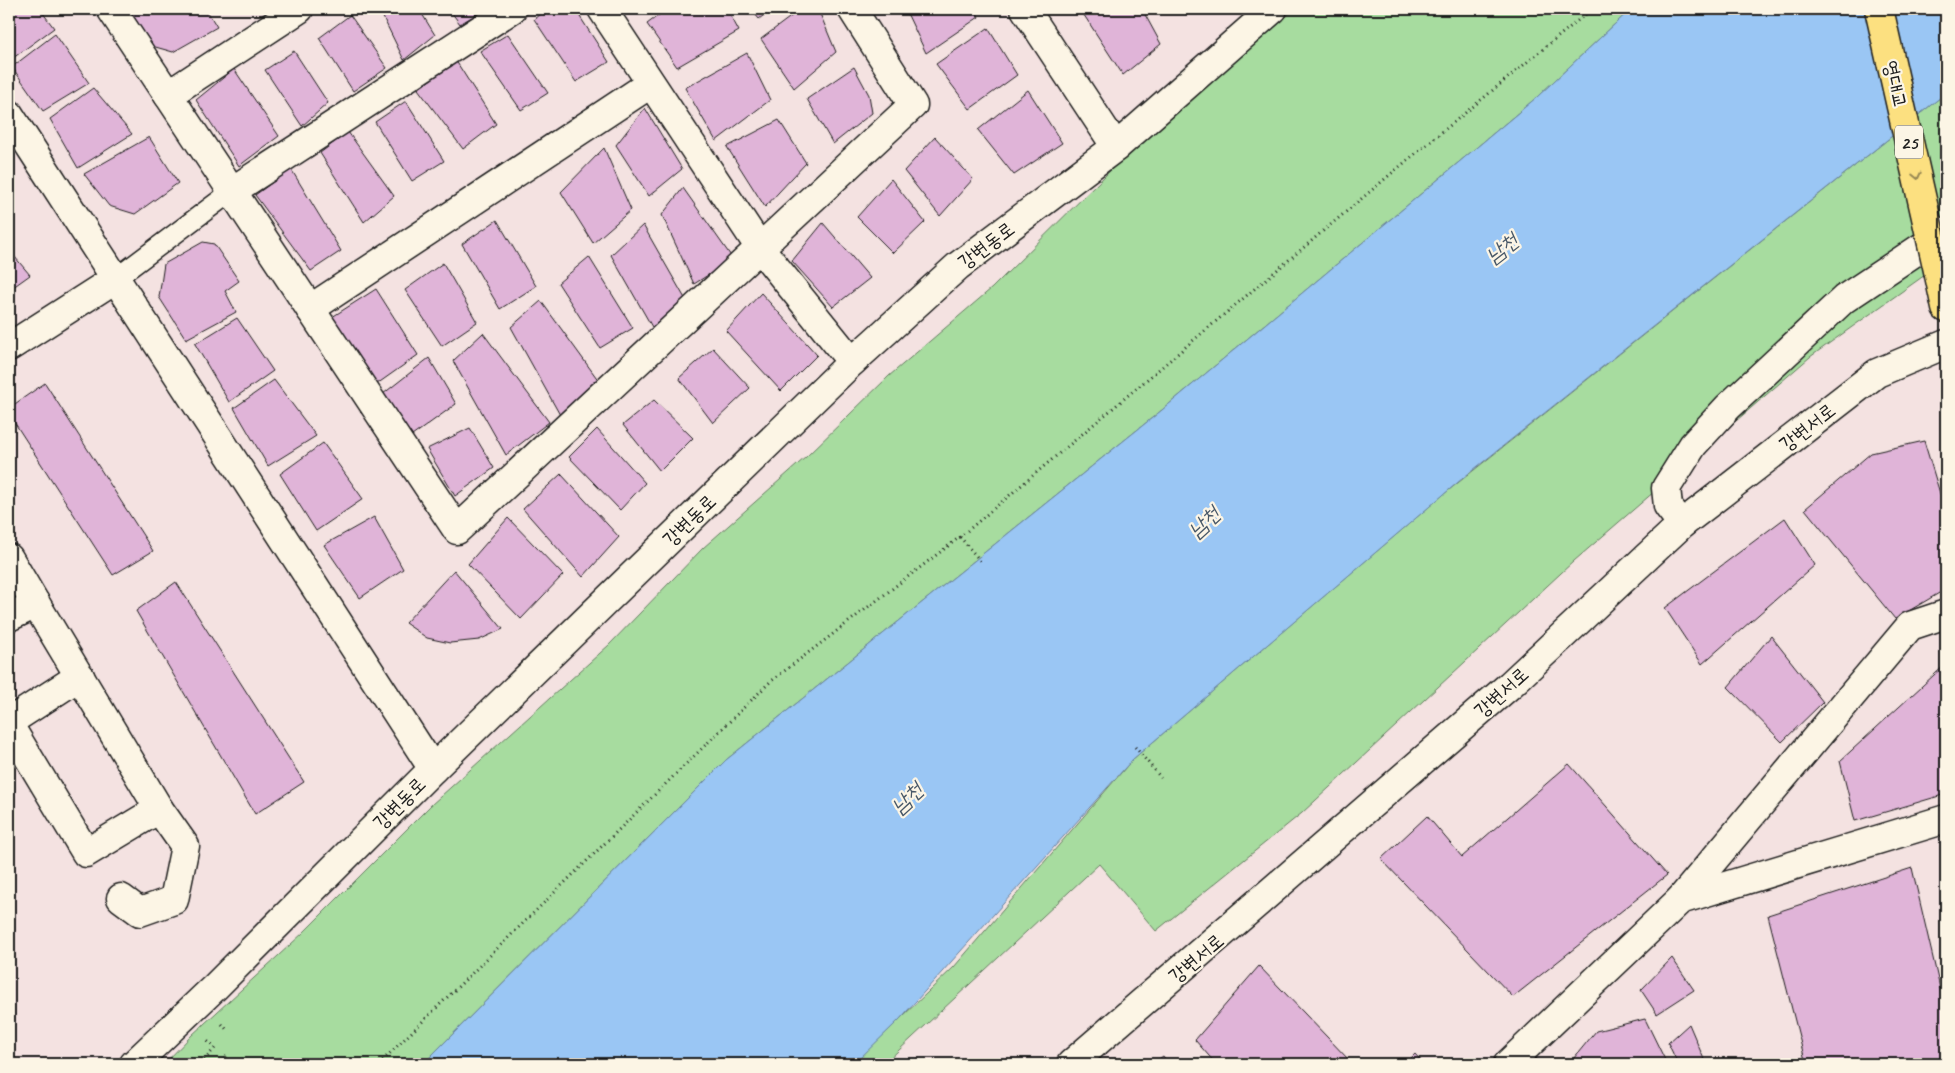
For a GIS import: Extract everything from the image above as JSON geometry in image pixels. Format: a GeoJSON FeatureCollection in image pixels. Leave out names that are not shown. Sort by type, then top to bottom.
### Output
{"type":"FeatureCollection","features":[{"type":"Feature","properties":{"kind":"main road","name":"영대교"},"geometry":{"type":"LineString","coordinates":[[1879,9],[1946,308]]}},
{"type":"Feature","properties":{"kind":"street"},"geometry":{"type":"LineString","coordinates":[[111,9],[457,530],[913,105],[852,9]]}},
{"type":"Feature","properties":{"kind":"street"},"geometry":{"type":"LineString","coordinates":[[168,94],[299,9]]}},
{"type":"Feature","properties":{"kind":"street"},"geometry":{"type":"LineString","coordinates":[[232,191],[512,9]]}},
{"type":"Feature","properties":{"kind":"street"},"geometry":{"type":"LineString","coordinates":[[602,9],[760,248],[852,362]]}},
{"type":"Feature","properties":{"kind":"street"},"geometry":{"type":"LineString","coordinates":[[1025,9],[1116,146]]}},
{"type":"Feature","properties":{"kind":"street","name":"강변동로"},"geometry":{"type":"LineString","coordinates":[[134,1064],[215,987],[432,769],[852,362],[958,266],[1116,146],[1273,9]]}},
{"type":"Feature","properties":{"kind":"street"},"geometry":{"type":"LineString","coordinates":[[310,309],[650,84]]}},
{"type":"Feature","properties":{"kind":"street"},"geometry":{"type":"LineString","coordinates":[[9,114],[432,769]]}},
{"type":"Feature","properties":{"kind":"street"},"geometry":{"type":"LineString","coordinates":[[1682,524],[1668,506],[1666,488],[1693,446],[1728,407],[1844,299],[1946,230]]}},
{"type":"Feature","properties":{"kind":"street"},"geometry":{"type":"LineString","coordinates":[[9,347],[116,279]]}},
{"type":"Feature","properties":{"kind":"street","name":"강변서로"},"geometry":{"type":"LineString","coordinates":[[1071,1064],[1510,685],[1682,524],[1877,373],[1946,344]]}},
{"type":"Feature","properties":{"kind":"street"},"geometry":{"type":"LineString","coordinates":[[9,558],[159,809],[185,846],[174,900],[140,912],[121,898]]}},
{"type":"Feature","properties":{"kind":"street"},"geometry":{"type":"LineString","coordinates":[[9,617],[36,604]]}},
{"type":"Feature","properties":{"kind":"street"},"geometry":{"type":"LineString","coordinates":[[1508,1064],[1680,900],[1910,626],[1946,614]]}},
{"type":"Feature","properties":{"kind":"street"},"geometry":{"type":"LineString","coordinates":[[80,676],[9,723],[86,853],[159,809]]}},
{"type":"Feature","properties":{"kind":"street"},"geometry":{"type":"LineString","coordinates":[[1680,900],[1946,819]]}},
{"type":"Feature","properties":{"kind":"lane"},"geometry":{"type":"LineString","coordinates":[[116,279],[232,191]]}},
{"type":"Feature","properties":{"kind":"path"},"geometry":{"type":"LineString","coordinates":[[379,1064],[770,682],[960,537],[1398,168],[1592,9]]}},
{"type":"Feature","properties":{"kind":"path"},"geometry":{"type":"LineString","coordinates":[[960,537],[982,563]]}},
{"type":"Feature","properties":{"kind":"path"},"geometry":{"type":"LineString","coordinates":[[1136,747],[1161,778]]}},
{"type":"Feature","properties":{"kind":"path"},"geometry":{"type":"LineString","coordinates":[[201,1064],[215,1048],[205,1039]]}},
{"type":"Feature","properties":{"kind":"path"},"geometry":{"type":"LineString","coordinates":[[219,1064],[227,1056]]}},
{"type":"Feature","properties":{"kind":"green space"},"geometry":{"type":"Polygon","coordinates":[[[1295,9],[1631,9],[1537,97],[1162,410],[726,760],[423,1064],[164,1064],[192,1035],[303,933],[431,805],[609,645],[703,548],[806,457],[889,376],[992,288],[1118,163],[1295,9]]]}},
{"type":"Feature","properties":{"kind":"green space"},"geometry":{"type":"Polygon","coordinates":[[[1946,93],[1946,260],[1810,357],[1574,561],[1302,813],[1156,931],[1099,864],[884,1064],[853,1064],[954,967],[1133,759],[1444,494],[1946,93]]]}},
{"type":"Feature","properties":{"kind":"water","name":"남천"},"geometry":{"type":"Polygon","coordinates":[[[1631,9],[1946,9],[1946,93],[1463,478],[1133,759],[899,1020],[854,1064],[423,1064],[726,760],[1162,410],[1537,97],[1631,9]]]}},
{"type":"Feature","properties":{"kind":"building"},"geometry":{"type":"Polygon","coordinates":[[[9,9],[40,9],[54,28],[9,61],[9,9]]]}},
{"type":"Feature","properties":{"kind":"building"},"geometry":{"type":"Polygon","coordinates":[[[129,9],[206,9],[217,27],[173,52],[152,46],[129,9]]]}},
{"type":"Feature","properties":{"kind":"building"},"geometry":{"type":"Polygon","coordinates":[[[379,9],[419,9],[435,35],[404,60],[379,9]]]}},
{"type":"Feature","properties":{"kind":"building"},"geometry":{"type":"Polygon","coordinates":[[[449,9],[485,9],[460,24],[449,9]]]}},
{"type":"Feature","properties":{"kind":"building"},"geometry":{"type":"Polygon","coordinates":[[[546,9],[575,9],[609,62],[576,82],[534,19],[546,9]]]}},
{"type":"Feature","properties":{"kind":"building"},"geometry":{"type":"Polygon","coordinates":[[[667,9],[727,9],[739,31],[677,67],[647,24],[667,9]]]}},
{"type":"Feature","properties":{"kind":"building"},"geometry":{"type":"Polygon","coordinates":[[[751,9],[772,9],[759,19],[751,9]]]}},
{"type":"Feature","properties":{"kind":"building"},"geometry":{"type":"Polygon","coordinates":[[[801,9],[818,9],[836,52],[794,88],[761,39],[801,9]]]}},
{"type":"Feature","properties":{"kind":"building"},"geometry":{"type":"Polygon","coordinates":[[[905,9],[975,9],[979,17],[926,53],[905,9]]]}},
{"type":"Feature","properties":{"kind":"building"},"geometry":{"type":"Polygon","coordinates":[[[1080,9],[1142,9],[1161,44],[1123,75],[1080,9]]]}},
{"type":"Feature","properties":{"kind":"building"},"geometry":{"type":"Polygon","coordinates":[[[350,15],[387,68],[353,91],[319,38],[350,15]]]}},
{"type":"Feature","properties":{"kind":"building"},"geometry":{"type":"Polygon","coordinates":[[[988,28],[1017,75],[970,109],[936,64],[988,28]]]}},
{"type":"Feature","properties":{"kind":"building"},"geometry":{"type":"Polygon","coordinates":[[[55,34],[89,83],[43,111],[12,67],[55,34]]]}},
{"type":"Feature","properties":{"kind":"building"},"geometry":{"type":"Polygon","coordinates":[[[508,34],[548,93],[521,110],[480,51],[508,34]]]}},
{"type":"Feature","properties":{"kind":"building"},"geometry":{"type":"Polygon","coordinates":[[[294,51],[328,103],[302,126],[265,70],[294,51]]]}},
{"type":"Feature","properties":{"kind":"building"},"geometry":{"type":"Polygon","coordinates":[[[747,53],[770,100],[716,141],[685,88],[747,53]]]}},
{"type":"Feature","properties":{"kind":"building"},"geometry":{"type":"Polygon","coordinates":[[[456,61],[496,124],[463,149],[418,89],[456,61]]]}},
{"type":"Feature","properties":{"kind":"building"},"geometry":{"type":"Polygon","coordinates":[[[854,67],[869,95],[872,113],[833,144],[807,99],[854,67]]]}},
{"type":"Feature","properties":{"kind":"building"},"geometry":{"type":"Polygon","coordinates":[[[234,69],[279,136],[239,166],[196,100],[234,69]]]}},
{"type":"Feature","properties":{"kind":"building"},"geometry":{"type":"Polygon","coordinates":[[[93,88],[132,134],[78,168],[50,119],[93,88]]]}},
{"type":"Feature","properties":{"kind":"building"},"geometry":{"type":"Polygon","coordinates":[[[1028,90],[1062,143],[1014,175],[978,130],[1028,90]]]}},
{"type":"Feature","properties":{"kind":"building"},"geometry":{"type":"Polygon","coordinates":[[[406,101],[444,161],[412,181],[375,122],[406,101]]]}},
{"type":"Feature","properties":{"kind":"building"},"geometry":{"type":"Polygon","coordinates":[[[645,108],[682,169],[649,196],[616,145],[645,108]]]}},
{"type":"Feature","properties":{"kind":"building"},"geometry":{"type":"Polygon","coordinates":[[[779,120],[806,163],[765,207],[727,147],[779,120]]]}},
{"type":"Feature","properties":{"kind":"building"},"geometry":{"type":"Polygon","coordinates":[[[348,132],[394,196],[364,222],[320,153],[348,132]]]}},
{"type":"Feature","properties":{"kind":"building"},"geometry":{"type":"Polygon","coordinates":[[[149,137],[178,183],[135,214],[109,206],[84,174],[149,137]]]}},
{"type":"Feature","properties":{"kind":"building"},"geometry":{"type":"Polygon","coordinates":[[[935,137],[973,179],[940,216],[904,171],[935,137]]]}},
{"type":"Feature","properties":{"kind":"building"},"geometry":{"type":"Polygon","coordinates":[[[604,148],[631,210],[593,243],[561,192],[604,148]]]}},
{"type":"Feature","properties":{"kind":"building"},"geometry":{"type":"Polygon","coordinates":[[[291,169],[341,251],[311,271],[255,195],[291,169]]]}},
{"type":"Feature","properties":{"kind":"building"},"geometry":{"type":"Polygon","coordinates":[[[891,179],[925,222],[893,253],[857,217],[891,179]]]}},
{"type":"Feature","properties":{"kind":"building"},"geometry":{"type":"Polygon","coordinates":[[[683,188],[733,259],[694,284],[662,215],[683,188]]]}},
{"type":"Feature","properties":{"kind":"building"},"geometry":{"type":"Polygon","coordinates":[[[497,220],[536,286],[500,309],[462,244],[497,220]]]}},
{"type":"Feature","properties":{"kind":"building"},"geometry":{"type":"Polygon","coordinates":[[[823,223],[870,278],[833,307],[792,261],[823,223]]]}},
{"type":"Feature","properties":{"kind":"building"},"geometry":{"type":"Polygon","coordinates":[[[643,225],[687,302],[652,327],[611,255],[643,225]]]}},
{"type":"Feature","properties":{"kind":"building"},"geometry":{"type":"Polygon","coordinates":[[[203,242],[214,244],[239,281],[225,291],[236,312],[186,339],[159,297],[164,264],[203,242]]]}},
{"type":"Feature","properties":{"kind":"building"},"geometry":{"type":"Polygon","coordinates":[[[9,250],[30,275],[9,290],[9,250]]]}},
{"type":"Feature","properties":{"kind":"building"},"geometry":{"type":"Polygon","coordinates":[[[589,257],[633,328],[600,348],[558,283],[589,257]]]}},
{"type":"Feature","properties":{"kind":"building"},"geometry":{"type":"Polygon","coordinates":[[[443,263],[477,322],[442,346],[405,290],[443,263]]]}},
{"type":"Feature","properties":{"kind":"building"},"geometry":{"type":"Polygon","coordinates":[[[376,289],[418,355],[377,384],[329,319],[376,289]]]}},
{"type":"Feature","properties":{"kind":"building"},"geometry":{"type":"Polygon","coordinates":[[[761,293],[817,355],[781,391],[726,331],[761,293]]]}},
{"type":"Feature","properties":{"kind":"building"},"geometry":{"type":"Polygon","coordinates":[[[541,301],[599,381],[560,415],[511,327],[541,301]]]}},
{"type":"Feature","properties":{"kind":"building"},"geometry":{"type":"Polygon","coordinates":[[[237,318],[273,371],[229,402],[195,344],[237,318]]]}},
{"type":"Feature","properties":{"kind":"building"},"geometry":{"type":"Polygon","coordinates":[[[483,333],[549,422],[506,455],[453,361],[483,333]]]}},
{"type":"Feature","properties":{"kind":"building"},"geometry":{"type":"Polygon","coordinates":[[[713,348],[750,388],[713,423],[679,378],[713,348]]]}},
{"type":"Feature","properties":{"kind":"building"},"geometry":{"type":"Polygon","coordinates":[[[429,358],[456,404],[412,436],[383,394],[429,358]]]}},
{"type":"Feature","properties":{"kind":"building"},"geometry":{"type":"Polygon","coordinates":[[[274,380],[316,436],[268,466],[234,408],[274,380]]]}},
{"type":"Feature","properties":{"kind":"building"},"geometry":{"type":"Polygon","coordinates":[[[45,383],[153,551],[113,575],[9,414],[9,408],[45,383]]]}},
{"type":"Feature","properties":{"kind":"building"},"geometry":{"type":"Polygon","coordinates":[[[654,400],[693,438],[660,471],[623,425],[654,400]]]}},
{"type":"Feature","properties":{"kind":"building"},"geometry":{"type":"Polygon","coordinates":[[[470,428],[494,468],[455,496],[427,449],[470,428]]]}},
{"type":"Feature","properties":{"kind":"building"},"geometry":{"type":"Polygon","coordinates":[[[597,429],[645,483],[620,510],[569,457],[597,429]]]}},
{"type":"Feature","properties":{"kind":"building"},"geometry":{"type":"Polygon","coordinates":[[[1924,441],[1946,513],[1946,589],[1895,619],[1805,509],[1871,453],[1924,441]]]}},
{"type":"Feature","properties":{"kind":"building"},"geometry":{"type":"Polygon","coordinates":[[[323,443],[363,499],[316,531],[280,474],[323,443]]]}},
{"type":"Feature","properties":{"kind":"building"},"geometry":{"type":"Polygon","coordinates":[[[561,474],[619,537],[583,577],[523,509],[561,474]]]}},
{"type":"Feature","properties":{"kind":"building"},"geometry":{"type":"Polygon","coordinates":[[[374,517],[403,569],[360,598],[324,545],[374,517]]]}},
{"type":"Feature","properties":{"kind":"building"},"geometry":{"type":"Polygon","coordinates":[[[508,518],[563,575],[521,619],[468,564],[508,518]]]}},
{"type":"Feature","properties":{"kind":"building"},"geometry":{"type":"Polygon","coordinates":[[[1785,518],[1815,565],[1702,664],[1665,608],[1785,518]]]}},
{"type":"Feature","properties":{"kind":"building"},"geometry":{"type":"Polygon","coordinates":[[[454,570],[503,629],[479,640],[450,643],[427,638],[405,623],[454,570]]]}},
{"type":"Feature","properties":{"kind":"building"},"geometry":{"type":"Polygon","coordinates":[[[176,582],[304,782],[255,814],[136,611],[176,582]]]}},
{"type":"Feature","properties":{"kind":"building"},"geometry":{"type":"Polygon","coordinates":[[[1771,636],[1823,702],[1782,742],[1728,687],[1771,636]]]}},
{"type":"Feature","properties":{"kind":"building"},"geometry":{"type":"Polygon","coordinates":[[[1946,664],[1946,794],[1855,821],[1840,761],[1946,664]]]}},
{"type":"Feature","properties":{"kind":"building"},"geometry":{"type":"Polygon","coordinates":[[[1569,764],[1667,875],[1513,997],[1381,859],[1427,816],[1462,857],[1569,764]]]}},
{"type":"Feature","properties":{"kind":"building"},"geometry":{"type":"Polygon","coordinates":[[[1912,868],[1946,1014],[1946,1064],[1806,1064],[1768,915],[1912,868]]]}},
{"type":"Feature","properties":{"kind":"building"},"geometry":{"type":"Polygon","coordinates":[[[1672,958],[1694,990],[1657,1014],[1641,990],[1672,958]]]}},
{"type":"Feature","properties":{"kind":"building"},"geometry":{"type":"Polygon","coordinates":[[[1259,966],[1350,1061],[1347,1064],[1216,1064],[1195,1040],[1259,966]]]}},
{"type":"Feature","properties":{"kind":"building"},"geometry":{"type":"Polygon","coordinates":[[[1645,1019],[1667,1064],[1569,1064],[1596,1031],[1645,1019]]]}},
{"type":"Feature","properties":{"kind":"building"},"geometry":{"type":"Polygon","coordinates":[[[1689,1024],[1706,1064],[1678,1064],[1668,1043],[1689,1024]]]}},
{"type":"Feature","properties":{"kind":"building"},"geometry":{"type":"Polygon","coordinates":[[[1415,1054],[1424,1064],[1405,1064],[1415,1054]]]}},
{"type":"Feature","properties":{"kind":"building"},"geometry":{"type":"Polygon","coordinates":[[[1163,1056],[1169,1064],[1152,1064],[1163,1056]]]}}]}
